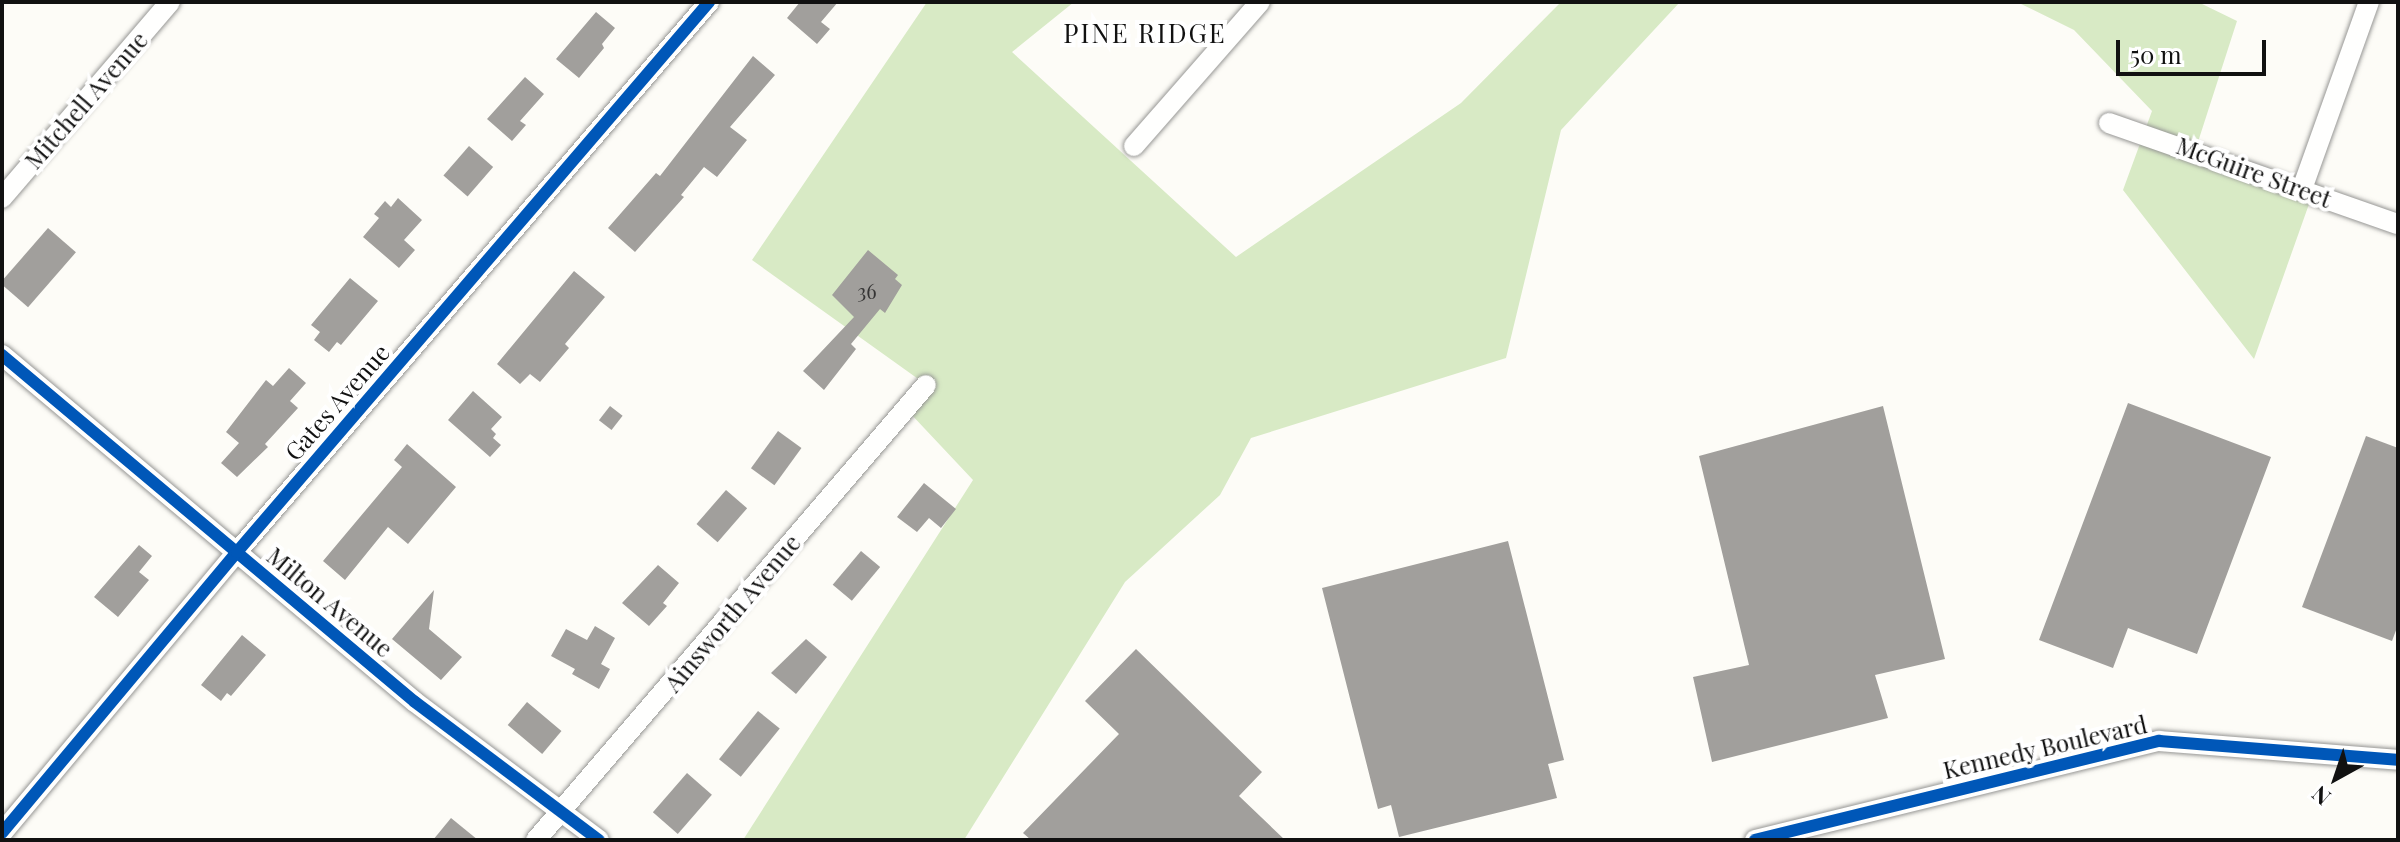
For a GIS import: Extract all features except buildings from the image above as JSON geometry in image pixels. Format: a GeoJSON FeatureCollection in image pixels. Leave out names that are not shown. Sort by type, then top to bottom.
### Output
{"type":"FeatureCollection","features":[{"type":"Feature","properties":{"kind":"street","name":"Mitchell Avenue"},"geometry":{"type":"LineString","coordinates":[[2,198],[170,2]]}},
{"type":"Feature","properties":{"kind":"street","name":"Gates Avenue"},"geometry":{"type":"LineString","coordinates":[[2,833],[237,552],[709,2]]}},
{"type":"Feature","properties":{"kind":"street"},"geometry":{"type":"LineString","coordinates":[[1134,146],[1260,2]]}},
{"type":"Feature","properties":{"kind":"street"},"geometry":{"type":"LineString","coordinates":[[2302,189],[2369,2]]}},
{"type":"Feature","properties":{"kind":"street","name":"McGuire Street"},"geometry":{"type":"LineString","coordinates":[[2109,123],[2398,224]]}},
{"type":"Feature","properties":{"kind":"street","name":"Milton Avenue"},"geometry":{"type":"LineString","coordinates":[[2,355],[415,702],[563,811]]}},
{"type":"Feature","properties":{"kind":"street","name":"Ainsworth Avenue"},"geometry":{"type":"LineString","coordinates":[[536,840],[926,385]]}},
{"type":"Feature","properties":{"kind":"street","name":"Kennedy Boulevard"},"geometry":{"type":"LineString","coordinates":[[1755,840],[2159,741],[2294,749],[2398,760]]}},
{"type":"Feature","properties":{"kind":"street"},"geometry":{"type":"LineString","coordinates":[[563,811],[599,840]]}},
{"type":"Feature","properties":{"kind":"green space"},"geometry":{"type":"Polygon","coordinates":[[[927,2],[1074,2],[1012,52],[1236,257],[1461,103],[1561,2],[1680,2],[1561,130],[1506,358],[1251,438],[1220,495],[1125,582],[964,840],[743,840],[973,480],[909,412],[928,386],[752,260],[927,2]]]}},
{"type":"Feature","properties":{"kind":"green space"},"geometry":{"type":"Polygon","coordinates":[[[2017,2],[2198,2],[2237,21],[2197,145],[2314,190],[2254,359],[2123,190],[2152,111],[2074,30],[2017,2]]]}},
{"type":"Feature","properties":{"kind":"cycle path"},"geometry":{"type":"LineString","coordinates":[[2,833],[237,552],[709,2]]}},
{"type":"Feature","properties":{"kind":"cycle path"},"geometry":{"type":"LineString","coordinates":[[2,355],[415,702],[599,840]]}},
{"type":"Feature","properties":{"kind":"cycle path"},"geometry":{"type":"LineString","coordinates":[[1755,840],[2159,741],[2398,760]]}},
{"type":"Feature","properties":{"kind":"district","name":"PINE RIDGE"},"geometry":{"type":"Point","coordinates":[1145,33]}}]}
